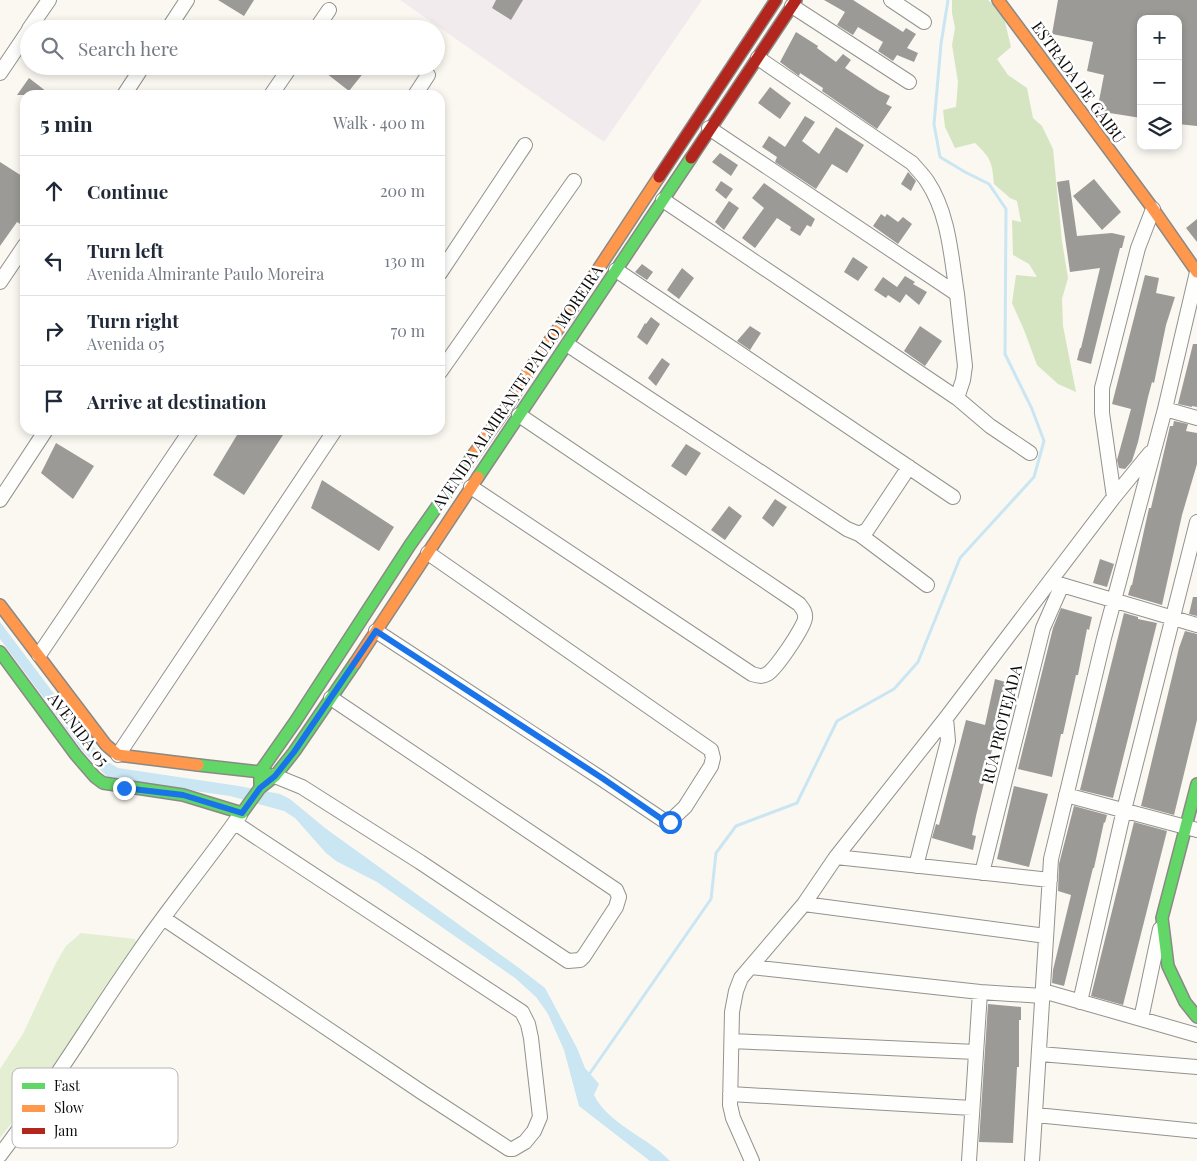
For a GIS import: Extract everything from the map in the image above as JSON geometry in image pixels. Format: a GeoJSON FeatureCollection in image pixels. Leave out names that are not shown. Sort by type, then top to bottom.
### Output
{"type":"FeatureCollection","features":[{"type":"Feature","properties":{"kind":"main road","name":"AVENIDA ALMIRANTE PAULO MOREIRA"},"geometry":{"type":"LineString","coordinates":[[260,772],[295,722],[410,545],[572,309],[776,0]]}},
{"type":"Feature","properties":{"kind":"main road","name":"ESTRADA DE GAIBU"},"geometry":{"type":"LineString","coordinates":[[998,0],[1153,209],[1192,252],[1197,272]]}},
{"type":"Feature","properties":{"kind":"main road","name":"AVENIDA ALMIRANTE PAULO MOREIRA"},"geometry":{"type":"LineString","coordinates":[[241,814],[260,789],[275,776],[294,752],[331,698],[568,345],[709,128],[794,3]]}},
{"type":"Feature","properties":{"kind":"main road"},"geometry":{"type":"LineString","coordinates":[[0,605],[106,745],[118,755],[260,772],[275,776]]}},
{"type":"Feature","properties":{"kind":"main road","name":"AVENIDA 05"},"geometry":{"type":"LineString","coordinates":[[0,652],[76,755],[95,777],[103,783],[124,788],[183,795],[241,814]]}},
{"type":"Feature","properties":{"kind":"main road"},"geometry":{"type":"LineString","coordinates":[[260,772],[258,779],[260,789]]}},
{"type":"Feature","properties":{"kind":"main road"},"geometry":{"type":"LineString","coordinates":[[1197,784],[1191,828],[1162,918],[1168,966],[1185,1002],[1197,1017]]}},
{"type":"Feature","properties":{"kind":"street"},"geometry":{"type":"LineString","coordinates":[[35,20],[48,0]]}},
{"type":"Feature","properties":{"kind":"street"},"geometry":{"type":"LineString","coordinates":[[174,20],[187,0]]}},
{"type":"Feature","properties":{"kind":"street"},"geometry":{"type":"LineString","coordinates":[[890,0],[924,22]]}},
{"type":"Feature","properties":{"kind":"street"},"geometry":{"type":"LineString","coordinates":[[794,3],[909,82]]}},
{"type":"Feature","properties":{"kind":"street"},"geometry":{"type":"LineString","coordinates":[[322,20],[329,10]]}},
{"type":"Feature","properties":{"kind":"street"},"geometry":{"type":"LineString","coordinates":[[0,73],[20,43]]}},
{"type":"Feature","properties":{"kind":"street"},"geometry":{"type":"LineString","coordinates":[[758,58],[902,155],[927,180],[938,203],[947,231],[956,294],[965,366],[963,380],[956,398]]}},
{"type":"Feature","properties":{"kind":"street"},"geometry":{"type":"LineString","coordinates":[[127,90],[138,75]]}},
{"type":"Feature","properties":{"kind":"street"},"geometry":{"type":"LineString","coordinates":[[274,90],[285,75]]}},
{"type":"Feature","properties":{"kind":"street"},"geometry":{"type":"LineString","coordinates":[[418,90],[427,75]]}},
{"type":"Feature","properties":{"kind":"street"},"geometry":{"type":"LineString","coordinates":[[709,128],[956,294]]}},
{"type":"Feature","properties":{"kind":"street"},"geometry":{"type":"LineString","coordinates":[[445,265],[525,145]]}},
{"type":"Feature","properties":{"kind":"street"},"geometry":{"type":"LineString","coordinates":[[445,365],[574,181]]}},
{"type":"Feature","properties":{"kind":"street"},"geometry":{"type":"LineString","coordinates":[[663,200],[956,398],[990,426],[1030,453]]}},
{"type":"Feature","properties":{"kind":"street"},"geometry":{"type":"LineString","coordinates":[[1114,498],[1102,413],[1102,388],[1138,248],[1153,209]]}},
{"type":"Feature","properties":{"kind":"street"},"geometry":{"type":"LineString","coordinates":[[0,282],[20,252]]}},
{"type":"Feature","properties":{"kind":"street"},"geometry":{"type":"LineString","coordinates":[[616,270],[952,497]]}},
{"type":"Feature","properties":{"kind":"street"},"geometry":{"type":"LineString","coordinates":[[1032,1161],[1051,859],[1114,601],[1165,409],[1197,272]]}},
{"type":"Feature","properties":{"kind":"street"},"geometry":{"type":"LineString","coordinates":[[568,345],[847,529],[859,534],[927,585]]}},
{"type":"Feature","properties":{"kind":"street"},"geometry":{"type":"LineString","coordinates":[[1165,409],[1197,418]]}},
{"type":"Feature","properties":{"kind":"street"},"geometry":{"type":"LineString","coordinates":[[471,487],[752,674],[760,676],[771,672],[803,627],[804,610],[799,604],[519,416]]}},
{"type":"Feature","properties":{"kind":"street"},"geometry":{"type":"LineString","coordinates":[[0,500],[43,435]]}},
{"type":"Feature","properties":{"kind":"street"},"geometry":{"type":"LineString","coordinates":[[39,655],[189,435]]}},
{"type":"Feature","properties":{"kind":"street"},"geometry":{"type":"LineString","coordinates":[[118,755],[332,435]]}},
{"type":"Feature","properties":{"kind":"street"},"geometry":{"type":"LineString","coordinates":[[752,1161],[733,1118],[730,1094],[732,1012],[736,991],[741,978],[804,904],[836,857],[946,718],[1057,583],[1114,498],[1154,449]]}},
{"type":"Feature","properties":{"kind":"street"},"geometry":{"type":"LineString","coordinates":[[859,534],[867,530],[909,467]]}},
{"type":"Feature","properties":{"kind":"street"},"geometry":{"type":"LineString","coordinates":[[1080,1002],[1124,810],[1197,522]]}},
{"type":"Feature","properties":{"kind":"street"},"geometry":{"type":"LineString","coordinates":[[376,631],[602,778],[663,820],[670,822],[686,807],[711,766],[713,758],[711,750],[428,553]]}},
{"type":"Feature","properties":{"kind":"street"},"geometry":{"type":"LineString","coordinates":[[1057,583],[1197,625]]}},
{"type":"Feature","properties":{"kind":"street","name":"RUA PROTEJADA"},"geometry":{"type":"LineString","coordinates":[[982,873],[1043,628],[1057,583]]}},
{"type":"Feature","properties":{"kind":"street"},"geometry":{"type":"LineString","coordinates":[[275,776],[302,787],[318,797],[429,868],[568,961],[580,960],[584,956],[616,907],[619,896],[616,890],[331,698]]}},
{"type":"Feature","properties":{"kind":"street"},"geometry":{"type":"LineString","coordinates":[[916,866],[948,741],[946,718]]}},
{"type":"Feature","properties":{"kind":"street"},"geometry":{"type":"LineString","coordinates":[[1066,795],[1191,828]]}},
{"type":"Feature","properties":{"kind":"street"},"geometry":{"type":"LineString","coordinates":[[162,918],[509,1149],[514,1149],[525,1142],[534,1132],[540,1117],[531,1038],[528,1024],[522,1012],[241,814]]}},
{"type":"Feature","properties":{"kind":"street","name":"AVENIDA ALMIRANTE PAULO MOREIRA"},"geometry":{"type":"LineString","coordinates":[[62,1068],[162,918],[241,814]]}},
{"type":"Feature","properties":{"kind":"street"},"geometry":{"type":"LineString","coordinates":[[836,857],[1050,880]]}},
{"type":"Feature","properties":{"kind":"street"},"geometry":{"type":"LineString","coordinates":[[804,904],[1046,936]]}},
{"type":"Feature","properties":{"kind":"street"},"geometry":{"type":"LineString","coordinates":[[1141,1019],[1162,918]]}},
{"type":"Feature","properties":{"kind":"street"},"geometry":{"type":"LineString","coordinates":[[751,967],[980,992],[1043,994],[1080,1002],[1197,1035]]}},
{"type":"Feature","properties":{"kind":"street"},"geometry":{"type":"LineString","coordinates":[[969,1161],[980,992]]}},
{"type":"Feature","properties":{"kind":"street"},"geometry":{"type":"LineString","coordinates":[[732,1041],[976,1052]]}},
{"type":"Feature","properties":{"kind":"street"},"geometry":{"type":"LineString","coordinates":[[1040,1054],[1197,1067]]}},
{"type":"Feature","properties":{"kind":"street"},"geometry":{"type":"LineString","coordinates":[[730,1094],[972,1108]]}},
{"type":"Feature","properties":{"kind":"street"},"geometry":{"type":"LineString","coordinates":[[1036,1115],[1197,1131]]}},
{"type":"Feature","properties":{"kind":"street","name":"AVENIDA ALMIRANTE PAULO MOREIRA"},"geometry":{"type":"LineString","coordinates":[[0,1155],[12,1138]]}},
{"type":"Feature","properties":{"kind":"shaded area"},"geometry":{"type":"Polygon","coordinates":[[[400,0],[702,0],[604,142],[445,31],[445,20],[429,20],[400,0]]]}},
{"type":"Feature","properties":{"kind":"green space"},"geometry":{"type":"Polygon","coordinates":[[[952,0],[988,0],[1003,14],[1011,47],[997,59],[1008,75],[1027,88],[1033,118],[1042,126],[1053,149],[1062,241],[1068,278],[1062,299],[1063,326],[1076,392],[1058,384],[1037,365],[1012,303],[1016,275],[1037,277],[1029,264],[1013,255],[1012,220],[1021,222],[1017,201],[1010,198],[994,184],[990,161],[980,148],[975,143],[955,148],[945,127],[943,110],[956,107],[958,82],[952,45],[955,28],[952,0]]]}},
{"type":"Feature","properties":{"kind":"green space"},"geometry":{"type":"Polygon","coordinates":[[[81,933],[135,939],[137,945],[51,1068],[12,1068],[12,1122],[0,1138],[0,1069],[23,1034],[56,963],[66,946],[81,933]]]}},
{"type":"Feature","properties":{"kind":"water"},"geometry":{"type":"Polygon","coordinates":[[[0,622],[105,760],[118,768],[239,786],[280,794],[290,799],[325,828],[545,988],[577,1048],[585,1068],[599,1084],[594,1095],[601,1105],[609,1115],[670,1161],[650,1161],[579,1106],[564,1050],[548,1014],[536,997],[515,978],[377,882],[336,861],[326,853],[295,818],[284,811],[230,796],[109,779],[83,751],[0,639],[0,622]]]}},
{"type":"Feature","properties":{"kind":"building"},"geometry":{"type":"Polygon","coordinates":[[[218,0],[254,0],[244,16],[218,0]]]}},
{"type":"Feature","properties":{"kind":"building"},"geometry":{"type":"Polygon","coordinates":[[[496,0],[523,0],[511,20],[492,8],[496,0]]]}},
{"type":"Feature","properties":{"kind":"building"},"geometry":{"type":"Polygon","coordinates":[[[824,0],[853,0],[903,32],[906,28],[916,34],[907,48],[918,53],[914,62],[897,55],[893,61],[878,51],[883,42],[858,27],[853,35],[837,25],[845,12],[824,0]]]}},
{"type":"Feature","properties":{"kind":"building"},"geometry":{"type":"Polygon","coordinates":[[[1058,0],[1197,0],[1197,126],[1182,124],[1182,15],[1137,15],[1137,117],[1097,111],[1104,75],[1087,71],[1093,42],[1052,34],[1058,0]]]}},
{"type":"Feature","properties":{"kind":"building"},"geometry":{"type":"Polygon","coordinates":[[[796,32],[818,46],[817,48],[836,62],[843,54],[851,60],[845,68],[890,96],[886,104],[892,107],[877,129],[822,91],[823,88],[800,73],[799,76],[780,62],[796,32]]]}},
{"type":"Feature","properties":{"kind":"building"},"geometry":{"type":"Polygon","coordinates":[[[329,75],[362,75],[350,90],[329,75]]]}},
{"type":"Feature","properties":{"kind":"building"},"geometry":{"type":"Polygon","coordinates":[[[29,78],[45,90],[21,90],[29,78]]]}},
{"type":"Feature","properties":{"kind":"building"},"geometry":{"type":"Polygon","coordinates":[[[770,87],[791,103],[780,119],[758,103],[770,87]]]}},
{"type":"Feature","properties":{"kind":"building"},"geometry":{"type":"Polygon","coordinates":[[[805,116],[815,122],[802,141],[819,154],[836,127],[864,145],[847,173],[832,164],[816,189],[775,162],[777,157],[762,147],[769,136],[785,147],[805,116]]]}},
{"type":"Feature","properties":{"kind":"building"},"geometry":{"type":"Polygon","coordinates":[[[720,153],[738,165],[731,176],[712,162],[720,153]]]}},
{"type":"Feature","properties":{"kind":"building"},"geometry":{"type":"Polygon","coordinates":[[[0,162],[20,175],[20,224],[17,222],[0,246],[0,162]]]}},
{"type":"Feature","properties":{"kind":"building"},"geometry":{"type":"Polygon","coordinates":[[[908,172],[916,181],[911,191],[901,184],[908,172]]]}},
{"type":"Feature","properties":{"kind":"building"},"geometry":{"type":"Polygon","coordinates":[[[1094,179],[1121,212],[1102,230],[1073,196],[1094,179]]]}},
{"type":"Feature","properties":{"kind":"building"},"geometry":{"type":"Polygon","coordinates":[[[1069,180],[1077,236],[1112,233],[1125,236],[1122,248],[1120,248],[1091,364],[1077,360],[1100,268],[1070,272],[1057,182],[1069,180]]]}},
{"type":"Feature","properties":{"kind":"building"},"geometry":{"type":"Polygon","coordinates":[[[721,181],[733,189],[726,199],[715,190],[721,181]]]}},
{"type":"Feature","properties":{"kind":"building"},"geometry":{"type":"Polygon","coordinates":[[[764,183],[815,219],[811,227],[807,225],[800,236],[790,230],[791,227],[777,218],[755,248],[742,238],[764,208],[752,198],[764,183]]]}},
{"type":"Feature","properties":{"kind":"building"},"geometry":{"type":"Polygon","coordinates":[[[729,201],[739,208],[724,230],[715,222],[729,201]]]}},
{"type":"Feature","properties":{"kind":"building"},"geometry":{"type":"Polygon","coordinates":[[[881,214],[885,217],[887,214],[898,222],[903,217],[912,224],[898,244],[873,226],[881,214]]]}},
{"type":"Feature","properties":{"kind":"building"},"geometry":{"type":"Polygon","coordinates":[[[1197,219],[1197,242],[1186,228],[1197,219]]]}},
{"type":"Feature","properties":{"kind":"building"},"geometry":{"type":"Polygon","coordinates":[[[853,257],[868,267],[858,281],[844,272],[853,257]]]}},
{"type":"Feature","properties":{"kind":"building"},"geometry":{"type":"Polygon","coordinates":[[[642,264],[653,272],[647,280],[635,272],[642,264]]]}},
{"type":"Feature","properties":{"kind":"building"},"geometry":{"type":"Polygon","coordinates":[[[682,268],[694,278],[679,299],[667,290],[682,268]]]}},
{"type":"Feature","properties":{"kind":"building"},"geometry":{"type":"Polygon","coordinates":[[[1145,275],[1159,278],[1156,293],[1175,297],[1166,325],[1154,383],[1152,382],[1138,442],[1132,461],[1125,469],[1119,468],[1117,460],[1131,409],[1112,404],[1145,275]]]}},
{"type":"Feature","properties":{"kind":"building"},"geometry":{"type":"Polygon","coordinates":[[[905,276],[915,282],[913,284],[927,292],[919,305],[906,294],[900,303],[888,295],[886,298],[874,290],[883,277],[897,287],[905,276]]]}},
{"type":"Feature","properties":{"kind":"building"},"geometry":{"type":"Polygon","coordinates":[[[651,317],[660,324],[647,345],[637,337],[651,317]]]}},
{"type":"Feature","properties":{"kind":"building"},"geometry":{"type":"Polygon","coordinates":[[[750,326],[761,333],[750,350],[737,341],[750,326]]]}},
{"type":"Feature","properties":{"kind":"building"},"geometry":{"type":"Polygon","coordinates":[[[920,326],[942,341],[925,366],[904,351],[920,326]]]}},
{"type":"Feature","properties":{"kind":"building"},"geometry":{"type":"Polygon","coordinates":[[[1193,344],[1197,344],[1197,407],[1178,404],[1193,344]]]}},
{"type":"Feature","properties":{"kind":"building"},"geometry":{"type":"Polygon","coordinates":[[[662,358],[670,364],[656,386],[648,378],[662,358]]]}},
{"type":"Feature","properties":{"kind":"building"},"geometry":{"type":"Polygon","coordinates":[[[1174,421],[1188,424],[1186,431],[1197,433],[1197,464],[1182,515],[1162,605],[1128,595],[1170,426],[1173,426],[1174,421]]]}},
{"type":"Feature","properties":{"kind":"building"},"geometry":{"type":"Polygon","coordinates":[[[237,435],[283,435],[244,495],[213,475],[237,435]]]}},
{"type":"Feature","properties":{"kind":"building"},"geometry":{"type":"Polygon","coordinates":[[[56,443],[94,466],[73,499],[41,473],[56,443]]]}},
{"type":"Feature","properties":{"kind":"building"},"geometry":{"type":"Polygon","coordinates":[[[686,444],[701,453],[686,476],[671,466],[686,444]]]}},
{"type":"Feature","properties":{"kind":"building"},"geometry":{"type":"Polygon","coordinates":[[[322,480],[394,527],[379,551],[311,508],[322,480]]]}},
{"type":"Feature","properties":{"kind":"building"},"geometry":{"type":"Polygon","coordinates":[[[775,499],[787,507],[773,527],[762,518],[775,499]]]}},
{"type":"Feature","properties":{"kind":"building"},"geometry":{"type":"Polygon","coordinates":[[[729,506],[742,516],[725,540],[711,530],[729,506]]]}},
{"type":"Feature","properties":{"kind":"building"},"geometry":{"type":"Polygon","coordinates":[[[1100,559],[1114,564],[1107,587],[1093,583],[1100,559]]]}},
{"type":"Feature","properties":{"kind":"building"},"geometry":{"type":"Polygon","coordinates":[[[1193,597],[1197,597],[1197,616],[1189,614],[1193,597]]]}},
{"type":"Feature","properties":{"kind":"building"},"geometry":{"type":"Polygon","coordinates":[[[1061,608],[1092,617],[1089,630],[1087,629],[1078,675],[1076,675],[1052,777],[1018,769],[1053,628],[1061,608]]]}},
{"type":"Feature","properties":{"kind":"building"},"geometry":{"type":"Polygon","coordinates":[[[1124,613],[1138,617],[1138,619],[1157,623],[1113,798],[1080,790],[1124,613]]]}},
{"type":"Feature","properties":{"kind":"building"},"geometry":{"type":"Polygon","coordinates":[[[1185,631],[1197,634],[1197,720],[1174,815],[1141,806],[1179,648],[1185,631]]]}},
{"type":"Feature","properties":{"kind":"building"},"geometry":{"type":"Polygon","coordinates":[[[995,679],[1009,683],[1000,726],[998,725],[976,816],[972,835],[976,836],[973,850],[932,838],[936,824],[939,825],[966,720],[985,725],[995,679]]]}},
{"type":"Feature","properties":{"kind":"building"},"geometry":{"type":"Polygon","coordinates":[[[1014,786],[1048,794],[1029,867],[997,859],[1014,786]]]}},
{"type":"Feature","properties":{"kind":"building"},"geometry":{"type":"Polygon","coordinates":[[[1074,806],[1107,815],[1064,986],[1052,983],[1053,970],[1071,895],[1058,891],[1059,864],[1074,806]]]}},
{"type":"Feature","properties":{"kind":"building"},"geometry":{"type":"Polygon","coordinates":[[[1134,822],[1167,831],[1123,1005],[1091,996],[1134,822]]]}},
{"type":"Feature","properties":{"kind":"building"},"geometry":{"type":"Polygon","coordinates":[[[988,1004],[1021,1007],[1021,1020],[1019,1020],[1019,1067],[1017,1067],[1013,1143],[979,1142],[988,1004]]]}},
{"type":"Feature","properties":{"kind":"waterway"},"geometry":{"type":"LineString","coordinates":[[588,1076],[711,899],[716,853],[736,826],[797,803],[837,721],[894,689],[918,662],[960,558],[1034,477],[1044,441],[1032,409],[1005,354],[1006,209],[989,184],[940,157],[934,124],[941,44],[948,0]]}},
{"type":"Feature","properties":{"kind":"traffic: fast"},"geometry":{"type":"LineString","coordinates":[[478,477],[691,158]]}},
{"type":"Feature","properties":{"kind":"traffic: fast"},"geometry":{"type":"LineString","coordinates":[[260,788],[260,772],[295,722],[410,545],[474,454]]}},
{"type":"Feature","properties":{"kind":"traffic: fast"},"geometry":{"type":"LineString","coordinates":[[0,652],[76,755],[95,777],[103,783],[183,795],[242,813],[260,788],[275,776],[294,752],[355,663]]}},
{"type":"Feature","properties":{"kind":"traffic: fast"},"geometry":{"type":"LineString","coordinates":[[198,765],[272,775]]}},
{"type":"Feature","properties":{"kind":"traffic: fast"},"geometry":{"type":"LineString","coordinates":[[1197,784],[1162,918],[1168,966],[1185,1002],[1197,1017]]}},
{"type":"Feature","properties":{"kind":"traffic: slow"},"geometry":{"type":"LineString","coordinates":[[998,0],[1151,206],[1197,272]]}},
{"type":"Feature","properties":{"kind":"traffic: slow"},"geometry":{"type":"LineString","coordinates":[[474,454],[659,177]]}},
{"type":"Feature","properties":{"kind":"traffic: slow"},"geometry":{"type":"LineString","coordinates":[[355,663],[478,477]]}},
{"type":"Feature","properties":{"kind":"traffic: slow"},"geometry":{"type":"LineString","coordinates":[[0,605],[106,745],[118,755],[198,765]]}},
{"type":"Feature","properties":{"kind":"traffic: jam"},"geometry":{"type":"LineString","coordinates":[[659,177],[776,0]]}},
{"type":"Feature","properties":{"kind":"traffic: jam"},"geometry":{"type":"LineString","coordinates":[[691,158],[796,0]]}},
{"type":"Feature","properties":{"kind":"route"},"geometry":{"type":"LineString","coordinates":[[124,788],[183,795],[242,813],[260,788],[275,776],[294,752],[376,631],[602,778],[663,820],[670,822]]}}]}
